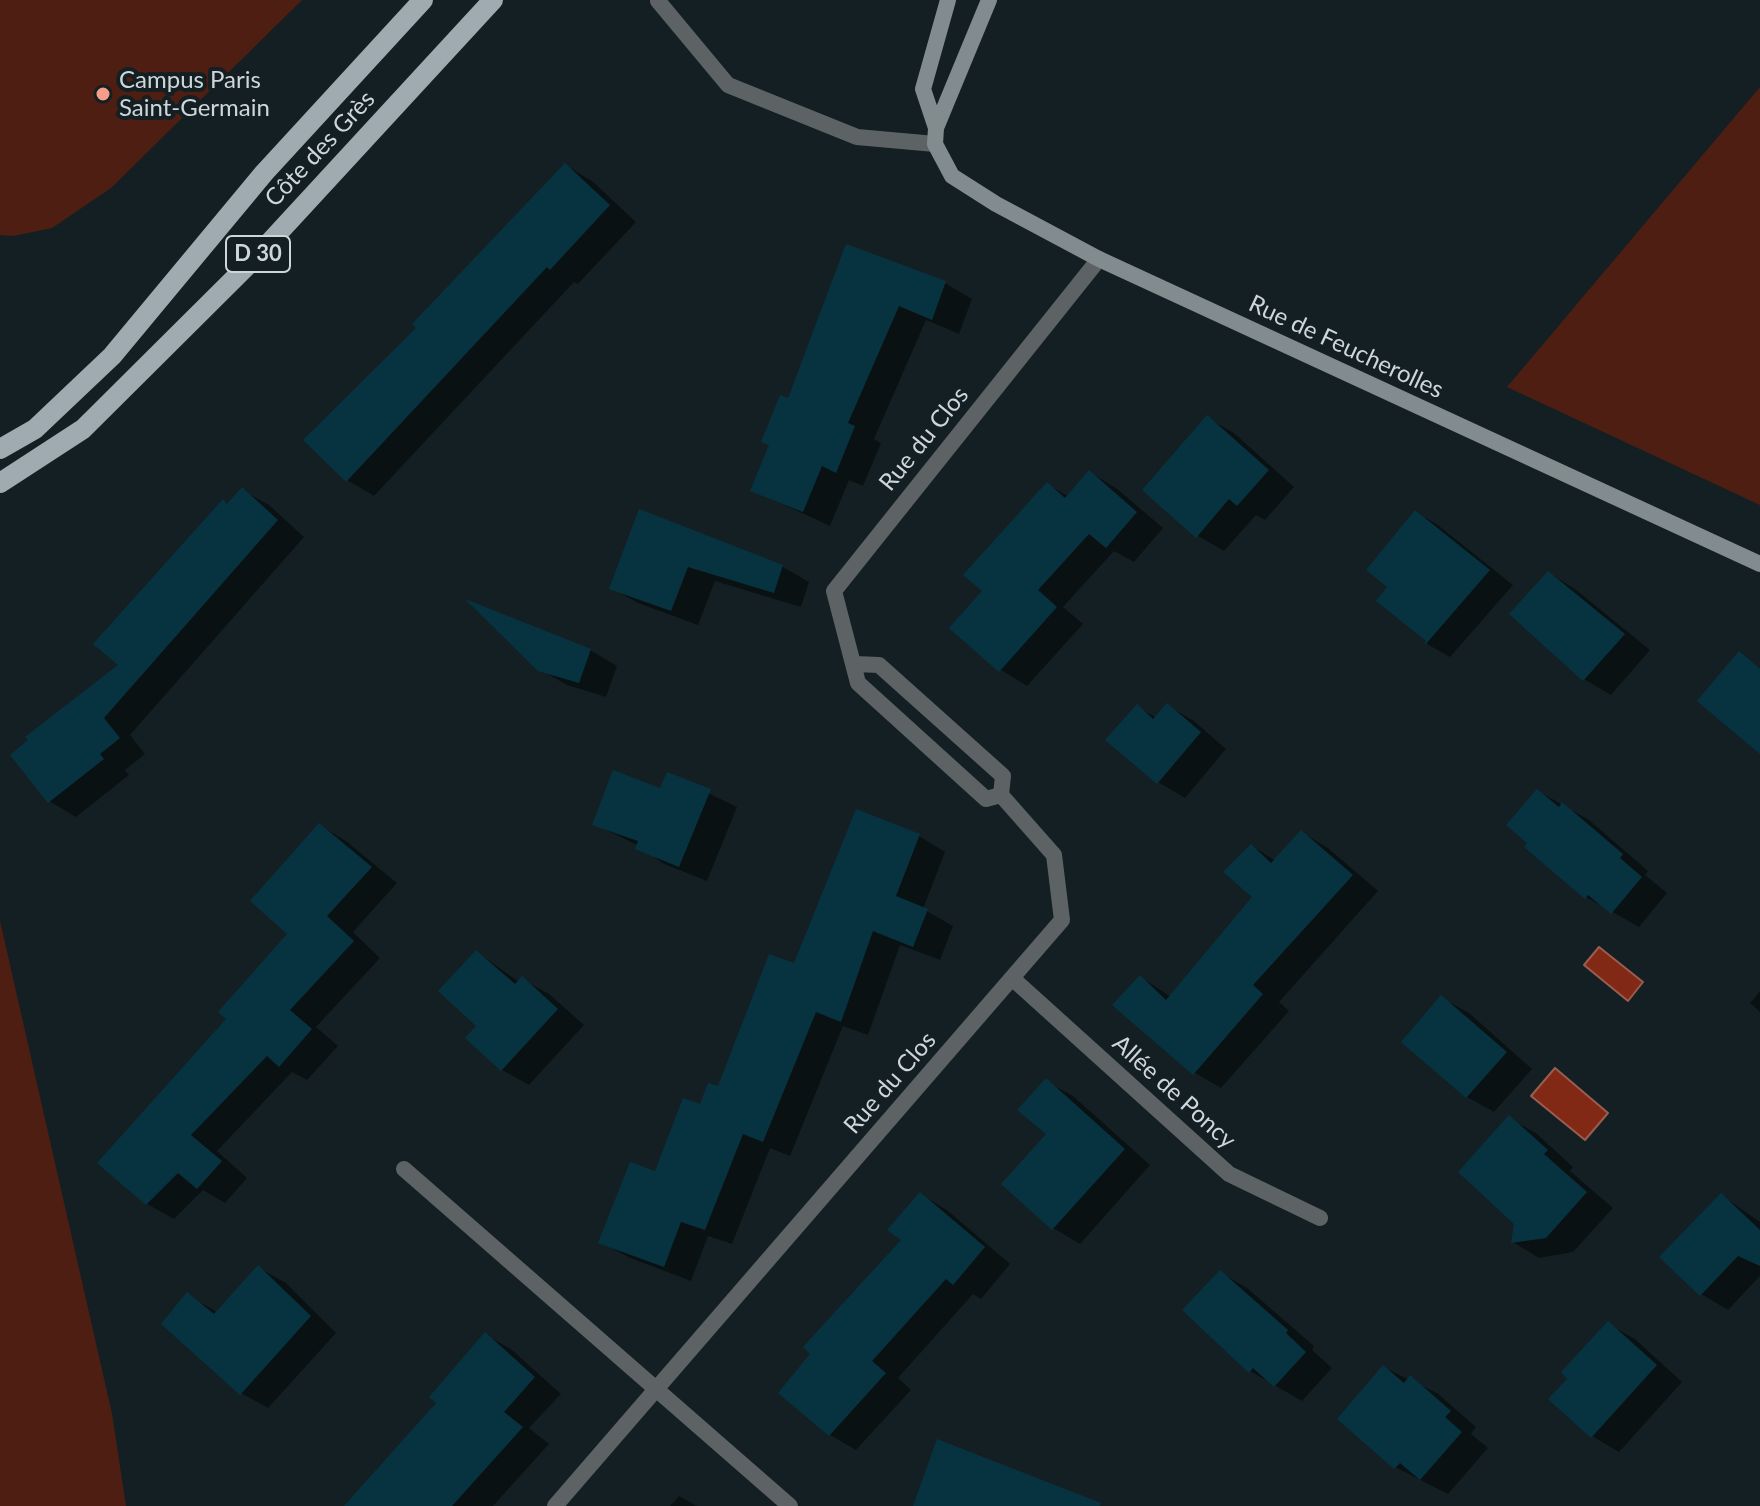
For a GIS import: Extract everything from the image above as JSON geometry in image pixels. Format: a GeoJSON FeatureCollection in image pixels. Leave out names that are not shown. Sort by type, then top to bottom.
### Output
{"type":"FeatureCollection","features":[{"type":"Feature","properties":{"kind":"main road","name":"Côte des Grès"},"geometry":{"type":"LineString","coordinates":[[0,449],[35,429],[112,356],[264,173],[423,0]]}},
{"type":"Feature","properties":{"kind":"main road","name":"Côte des Grès"},"geometry":{"type":"LineString","coordinates":[[0,483],[83,429],[257,256],[493,0]]}},
{"type":"Feature","properties":{"kind":"street","name":"Rue de Feucherolles"},"geometry":{"type":"LineString","coordinates":[[948,0],[923,89],[936,136],[952,176],[996,204],[1099,259],[1760,564]]}},
{"type":"Feature","properties":{"kind":"street"},"geometry":{"type":"LineString","coordinates":[[658,1],[728,85],[857,137],[936,136],[989,0]]}},
{"type":"Feature","properties":{"kind":"street","name":"Rue du Clos"},"geometry":{"type":"LineString","coordinates":[[1001,795],[986,799],[858,683],[834,591],[1099,259]]}},
{"type":"Feature","properties":{"kind":"street","name":"Rue du Clos"},"geometry":{"type":"LineString","coordinates":[[555,1506],[1062,920],[1054,855],[1001,795],[1003,776],[879,665],[855,664]]}},
{"type":"Feature","properties":{"kind":"street","name":"Allée de Poncy"},"geometry":{"type":"LineString","coordinates":[[1012,978],[1229,1174],[1320,1218]]}},
{"type":"Feature","properties":{"kind":"street"},"geometry":{"type":"LineString","coordinates":[[404,1169],[790,1506]]}},
{"type":"Feature","properties":{"kind":"shaded area","name":"Campus Paris Saint-Germain"},"geometry":{"type":"Polygon","coordinates":[[[0,0],[302,0],[111,188],[52,228],[13,236],[0,235],[0,0]]]}},
{"type":"Feature","properties":{"kind":"shaded area"},"geometry":{"type":"Polygon","coordinates":[[[1760,87],[1760,505],[1507,387],[1760,87]]]}},
{"type":"Feature","properties":{"kind":"shaded area"},"geometry":{"type":"Polygon","coordinates":[[[0,921],[112,1414],[126,1506],[0,1506],[0,921]]]}},
{"type":"Feature","properties":{"kind":"shaded area"},"geometry":{"type":"Polygon","coordinates":[[[1599,947],[1643,982],[1628,1001],[1584,965],[1599,947]]]}},
{"type":"Feature","properties":{"kind":"shaded area"},"geometry":{"type":"Polygon","coordinates":[[[1555,1068],[1608,1113],[1585,1140],[1531,1096],[1555,1068]]]}},
{"type":"Feature","properties":{"kind":"building"},"geometry":{"type":"Polygon","coordinates":[[[565,163],[610,205],[550,270],[547,267],[346,482],[303,440],[416,328],[412,324],[565,163]]]}},
{"type":"Feature","properties":{"kind":"building"},"geometry":{"type":"Polygon","coordinates":[[[846,244],[946,281],[932,320],[899,306],[848,423],[855,426],[836,473],[822,466],[803,512],[750,491],[769,445],[761,442],[780,395],[788,398],[846,244]]]}},
{"type":"Feature","properties":{"kind":"building"},"geometry":{"type":"Polygon","coordinates":[[[1207,415],[1269,470],[1237,506],[1229,499],[1196,538],[1142,490],[1207,415]]]}},
{"type":"Feature","properties":{"kind":"building"},"geometry":{"type":"Polygon","coordinates":[[[1089,470],[1137,512],[1106,548],[1089,534],[1038,590],[1057,607],[999,672],[949,628],[982,591],[963,575],[1047,482],[1065,498],[1089,470]]]}},
{"type":"Feature","properties":{"kind":"building"},"geometry":{"type":"Polygon","coordinates":[[[242,487],[278,520],[104,718],[120,738],[100,754],[104,759],[48,803],[10,755],[28,740],[25,737],[118,665],[93,644],[223,499],[227,504],[242,487]]]}},
{"type":"Feature","properties":{"kind":"building"},"geometry":{"type":"Polygon","coordinates":[[[639,509],[783,565],[774,593],[688,567],[671,611],[609,589],[639,509]]]}},
{"type":"Feature","properties":{"kind":"building"},"geometry":{"type":"Polygon","coordinates":[[[1415,510],[1490,570],[1425,645],[1425,640],[1376,601],[1387,587],[1366,570],[1415,510]]]}},
{"type":"Feature","properties":{"kind":"building"},"geometry":{"type":"Polygon","coordinates":[[[1548,571],[1625,634],[1583,681],[1509,614],[1548,571]]]}},
{"type":"Feature","properties":{"kind":"building"},"geometry":{"type":"Polygon","coordinates":[[[465,599],[591,649],[579,683],[538,671],[465,599]]]}},
{"type":"Feature","properties":{"kind":"building"},"geometry":{"type":"Polygon","coordinates":[[[1739,651],[1760,669],[1760,754],[1697,701],[1739,651]]]}},
{"type":"Feature","properties":{"kind":"building"},"geometry":{"type":"Polygon","coordinates":[[[1167,703],[1201,732],[1157,784],[1105,740],[1137,704],[1153,719],[1167,703]]]}},
{"type":"Feature","properties":{"kind":"building"},"geometry":{"type":"Polygon","coordinates":[[[613,770],[660,788],[667,772],[711,789],[679,867],[635,849],[638,841],[592,825],[613,770]]]}},
{"type":"Feature","properties":{"kind":"building"},"geometry":{"type":"Polygon","coordinates":[[[1537,789],[1559,807],[1562,802],[1623,854],[1620,858],[1642,877],[1611,914],[1588,895],[1585,899],[1524,847],[1527,843],[1506,825],[1537,789]]]}},
{"type":"Feature","properties":{"kind":"building"},"geometry":{"type":"Polygon","coordinates":[[[856,809],[920,834],[896,896],[928,909],[913,947],[873,931],[841,1022],[816,1012],[763,1142],[743,1134],[705,1230],[681,1222],[664,1267],[598,1243],[630,1162],[655,1171],[683,1098],[700,1104],[708,1083],[718,1086],[769,954],[794,963],[856,809]]]}},
{"type":"Feature","properties":{"kind":"building"},"geometry":{"type":"Polygon","coordinates":[[[319,823],[372,867],[327,916],[354,941],[290,1010],[312,1029],[279,1067],[267,1056],[191,1135],[222,1161],[197,1189],[178,1173],[146,1205],[97,1163],[226,1019],[218,1012],[287,934],[250,901],[319,823]]]}},
{"type":"Feature","properties":{"kind":"building"},"geometry":{"type":"Polygon","coordinates":[[[1301,830],[1353,875],[1253,985],[1263,994],[1193,1075],[1112,1005],[1140,975],[1166,1000],[1252,897],[1223,872],[1251,844],[1271,863],[1301,830]]]}},
{"type":"Feature","properties":{"kind":"building"},"geometry":{"type":"Polygon","coordinates":[[[476,950],[515,984],[522,976],[558,1009],[501,1071],[465,1038],[476,1026],[438,991],[476,950]]]}},
{"type":"Feature","properties":{"kind":"building"},"geometry":{"type":"Polygon","coordinates":[[[1441,995],[1507,1052],[1466,1098],[1401,1042],[1441,995]]]}},
{"type":"Feature","properties":{"kind":"building"},"geometry":{"type":"Polygon","coordinates":[[[1046,1078],[1125,1149],[1052,1230],[1001,1184],[1046,1134],[1017,1110],[1046,1078]]]}},
{"type":"Feature","properties":{"kind":"building"},"geometry":{"type":"Polygon","coordinates":[[[1509,1115],[1548,1150],[1544,1154],[1587,1192],[1546,1238],[1511,1243],[1514,1224],[1458,1172],[1509,1115]]]}},
{"type":"Feature","properties":{"kind":"building"},"geometry":{"type":"Polygon","coordinates":[[[920,1192],[985,1247],[953,1285],[946,1279],[872,1361],[886,1373],[829,1436],[778,1393],[810,1354],[803,1347],[901,1240],[887,1230],[920,1192]]]}},
{"type":"Feature","properties":{"kind":"building"},"geometry":{"type":"Polygon","coordinates":[[[1721,1193],[1760,1230],[1760,1266],[1738,1256],[1700,1296],[1659,1257],[1721,1193]]]}},
{"type":"Feature","properties":{"kind":"building"},"geometry":{"type":"Polygon","coordinates":[[[258,1265],[311,1316],[240,1395],[161,1324],[187,1292],[214,1314],[258,1265]]]}},
{"type":"Feature","properties":{"kind":"building"},"geometry":{"type":"Polygon","coordinates":[[[1220,1270],[1288,1330],[1286,1333],[1306,1352],[1274,1387],[1253,1368],[1249,1373],[1182,1310],[1220,1270]]]}},
{"type":"Feature","properties":{"kind":"building"},"geometry":{"type":"Polygon","coordinates":[[[1608,1321],[1657,1365],[1591,1438],[1548,1399],[1567,1379],[1561,1372],[1608,1321]]]}},
{"type":"Feature","properties":{"kind":"building"},"geometry":{"type":"Polygon","coordinates":[[[485,1332],[535,1377],[504,1412],[523,1427],[452,1506],[344,1506],[436,1403],[429,1397],[485,1332]]]}},
{"type":"Feature","properties":{"kind":"building"},"geometry":{"type":"Polygon","coordinates":[[[1383,1365],[1404,1383],[1410,1375],[1451,1411],[1445,1417],[1462,1432],[1420,1480],[1400,1463],[1394,1469],[1337,1419],[1383,1365]]]}},
{"type":"Feature","properties":{"kind":"building"},"geometry":{"type":"Polygon","coordinates":[[[937,1439],[1101,1503],[1100,1506],[913,1506],[937,1439]]]}},
{"type":"Feature","properties":{"kind":"place","name":"Campus Paris Saint-Germain"},"geometry":{"type":"Point","coordinates":[103,94]}}]}
